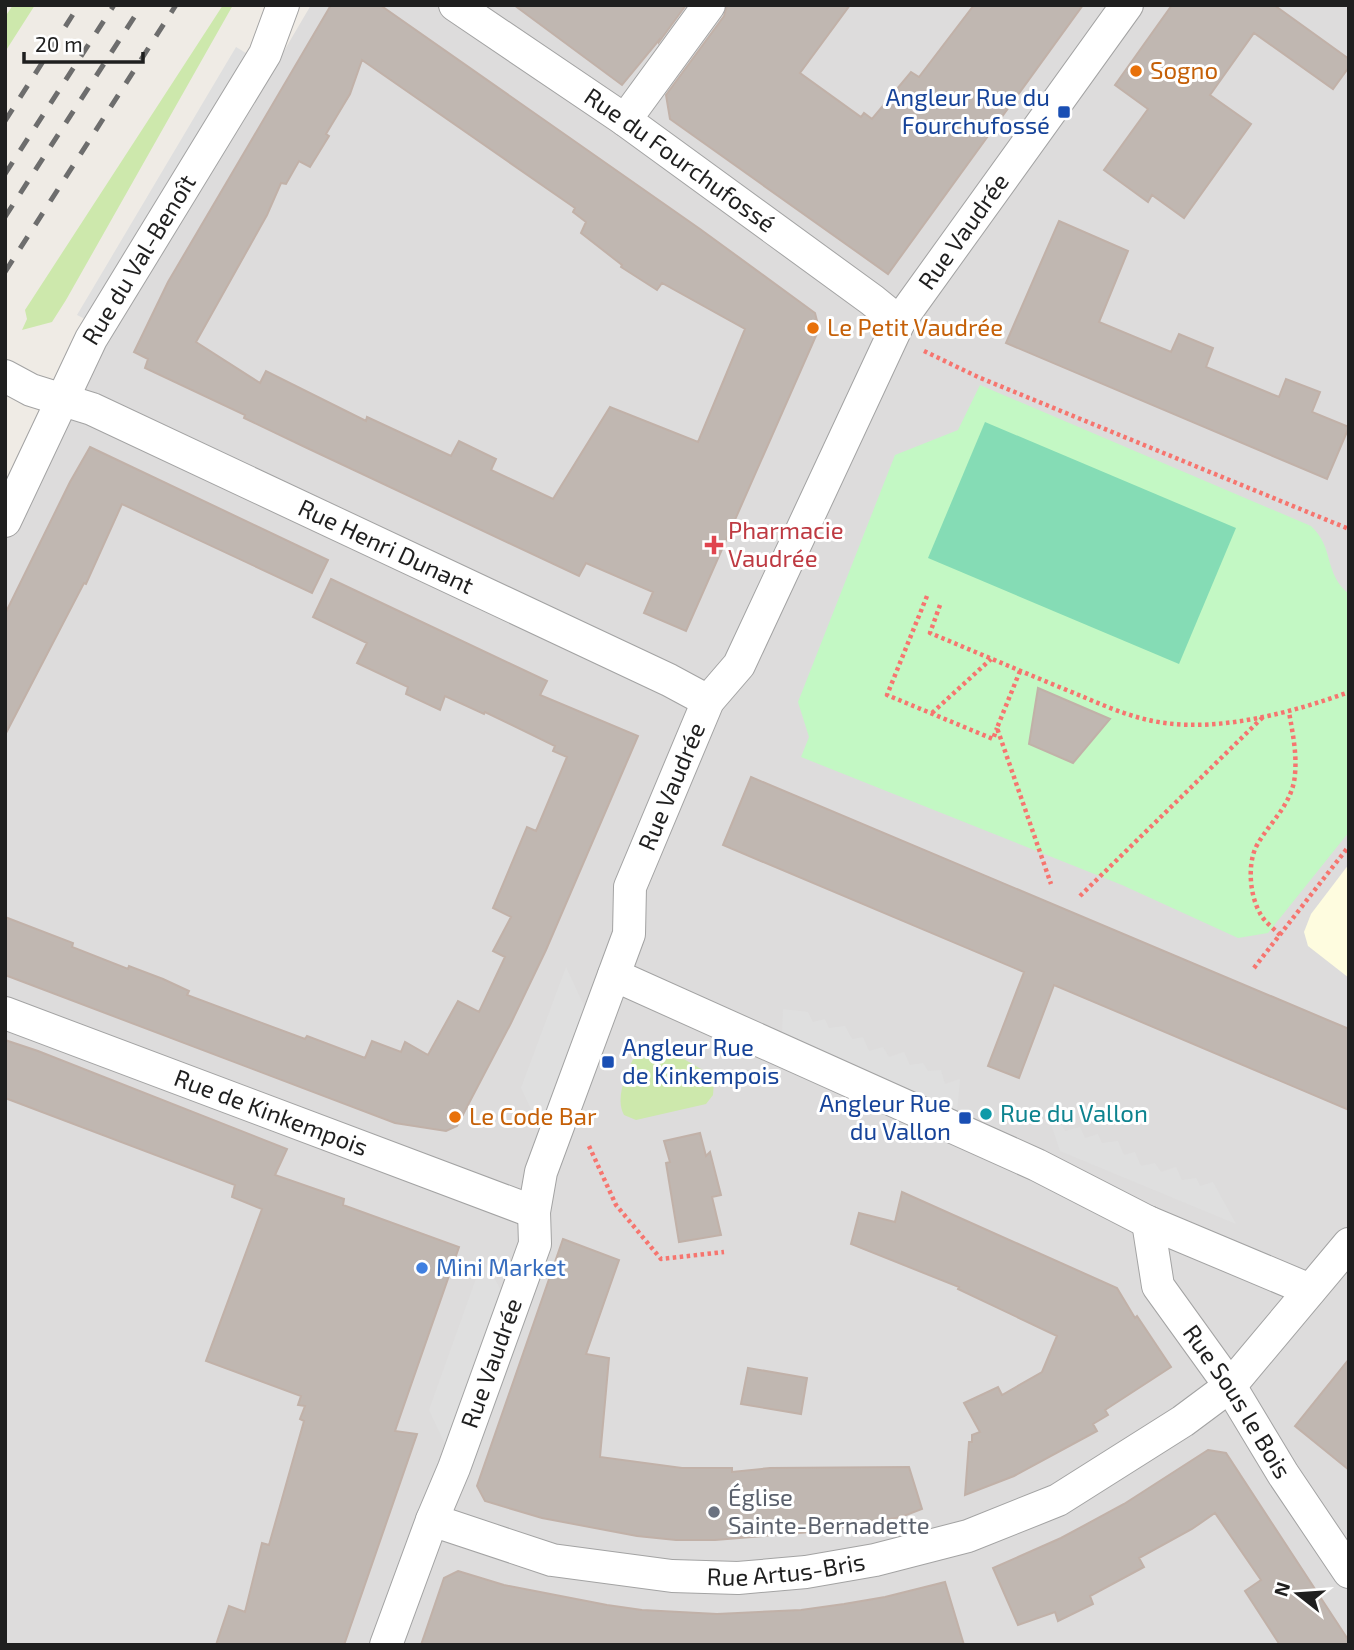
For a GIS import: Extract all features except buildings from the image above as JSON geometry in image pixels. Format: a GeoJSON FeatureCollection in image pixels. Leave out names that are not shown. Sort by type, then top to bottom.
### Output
{"type":"FeatureCollection","features":[{"type":"Feature","properties":{"kind":"street","name":"Rue du Val-Benoît"},"geometry":{"type":"LineString","coordinates":[[5,521],[91,339],[265,54],[283,5]]}},
{"type":"Feature","properties":{"kind":"street","name":"Rue du Fourchufossé"},"geometry":{"type":"LineString","coordinates":[[455,5],[625,120],[872,300],[896,327]]}},
{"type":"Feature","properties":{"kind":"street"},"geometry":{"type":"LineString","coordinates":[[625,120],[709,5]]}},
{"type":"Feature","properties":{"kind":"street","name":"Rue Vaudrée"},"geometry":{"type":"LineString","coordinates":[[386,1645],[535,1244],[534,1212],[541,1172],[629,934],[630,887],[708,701],[739,665],[896,327],[1127,5]]}},
{"type":"Feature","properties":{"kind":"street","name":"Rue Henri Dunant"},"geometry":{"type":"LineString","coordinates":[[5,376],[31,390],[92,409],[669,680],[708,701]]}},
{"type":"Feature","properties":{"kind":"street"},"geometry":{"type":"LineString","coordinates":[[614,975],[1037,1165],[1148,1222],[1310,1290]]}},
{"type":"Feature","properties":{"kind":"street","name":"Rue de Kinkempois"},"geometry":{"type":"LineString","coordinates":[[5,1013],[534,1212]]}},
{"type":"Feature","properties":{"kind":"street","name":"Rue Sous le Bois"},"geometry":{"type":"LineString","coordinates":[[1148,1222],[1158,1286],[1230,1386],[1283,1474],[1349,1572]]}},
{"type":"Feature","properties":{"kind":"street"},"geometry":{"type":"LineString","coordinates":[[1230,1386],[1349,1244]]}},
{"type":"Feature","properties":{"kind":"street","name":"Rue Artus-Bris"},"geometry":{"type":"LineString","coordinates":[[432,1520],[552,1560],[671,1576],[738,1578],[806,1572],[875,1560],[968,1536],[1058,1500],[1183,1422],[1230,1386]]}},
{"type":"Feature","properties":{"kind":"path"},"geometry":{"type":"LineString","coordinates":[[896,327],[919,348],[978,377],[1349,528]]}},
{"type":"Feature","properties":{"kind":"path"},"geometry":{"type":"LineString","coordinates":[[927,596],[887,695],[993,739],[1020,671]]}},
{"type":"Feature","properties":{"kind":"path"},"geometry":{"type":"LineString","coordinates":[[940,605],[930,633],[1128,715],[1165,723],[1203,724],[1289,712],[1349,692]]}},
{"type":"Feature","properties":{"kind":"path"},"geometry":{"type":"LineString","coordinates":[[932,713],[991,659]]}},
{"type":"Feature","properties":{"kind":"path"},"geometry":{"type":"LineString","coordinates":[[1280,935],[1261,915],[1252,890],[1251,866],[1256,847],[1286,805],[1294,783],[1295,747],[1289,712]]}},
{"type":"Feature","properties":{"kind":"path"},"geometry":{"type":"LineString","coordinates":[[1080,897],[1264,716]]}},
{"type":"Feature","properties":{"kind":"path"},"geometry":{"type":"LineString","coordinates":[[997,728],[1051,884]]}},
{"type":"Feature","properties":{"kind":"path"},"geometry":{"type":"LineString","coordinates":[[1254,968],[1349,846]]}},
{"type":"Feature","properties":{"kind":"path"},"geometry":{"type":"LineString","coordinates":[[568,1099],[616,1205],[661,1259],[724,1252]]}},
{"type":"Feature","properties":{"kind":"shaded area"},"geometry":{"type":"Polygon","coordinates":[[[311,5],[1349,5],[1349,1645],[5,1645],[5,542],[99,340],[241,124],[311,5]]]}},
{"type":"Feature","properties":{"kind":"shaded area"},"geometry":{"type":"Polygon","coordinates":[[[236,47],[251,56],[91,322],[77,315],[236,47]]]}},
{"type":"Feature","properties":{"kind":"shaded area"},"geometry":{"type":"Polygon","coordinates":[[[1349,864],[1349,978],[1308,946],[1304,932],[1311,914],[1349,864]]]}},
{"type":"Feature","properties":{"kind":"shaded area"},"geometry":{"type":"Polygon","coordinates":[[[566,967],[585,1008],[540,1128],[521,1088],[566,967]]]}},
{"type":"Feature","properties":{"kind":"shaded area"},"geometry":{"type":"Polygon","coordinates":[[[783,1009],[808,1012],[813,1022],[825,1019],[829,1028],[845,1026],[852,1039],[863,1037],[869,1051],[883,1047],[889,1057],[904,1052],[910,1065],[923,1063],[928,1071],[941,1070],[945,1084],[960,1079],[957,1112],[782,1034],[783,1009]]]}},
{"type":"Feature","properties":{"kind":"shaded area"},"geometry":{"type":"Polygon","coordinates":[[[1059,1120],[1065,1131],[1080,1127],[1085,1138],[1098,1134],[1102,1143],[1118,1141],[1124,1155],[1135,1152],[1141,1166],[1155,1163],[1161,1172],[1176,1167],[1182,1180],[1196,1178],[1200,1186],[1213,1182],[1236,1224],[1060,1151],[1051,1124],[1059,1120]]]}},
{"type":"Feature","properties":{"kind":"shaded area"},"geometry":{"type":"Polygon","coordinates":[[[483,1259],[501,1290],[447,1448],[429,1410],[483,1259]]]}},
{"type":"Feature","properties":{"kind":"green space"},"geometry":{"type":"Polygon","coordinates":[[[13,5],[35,5],[5,52],[5,17],[13,5]]]}},
{"type":"Feature","properties":{"kind":"green space"},"geometry":{"type":"Polygon","coordinates":[[[223,5],[233,5],[66,300],[52,322],[22,330],[27,319],[25,310],[223,5]]]}},
{"type":"Feature","properties":{"kind":"green space"},"geometry":{"type":"Polygon","coordinates":[[[980,385],[1311,526],[1323,543],[1335,578],[1349,594],[1349,832],[1268,933],[1238,938],[1122,885],[801,757],[809,737],[798,702],[895,455],[958,430],[980,385]]]}},
{"type":"Feature","properties":{"kind":"green space"},"geometry":{"type":"Polygon","coordinates":[[[985,422],[1236,528],[1179,664],[928,558],[985,422]]]}},
{"type":"Feature","properties":{"kind":"green space"},"geometry":{"type":"Polygon","coordinates":[[[648,1042],[663,1047],[708,1073],[714,1082],[713,1095],[706,1104],[636,1120],[624,1115],[621,1108],[623,1084],[636,1053],[648,1042]]]}},
{"type":"Feature","properties":{"kind":"railway"},"geometry":{"type":"LineString","coordinates":[[5,121],[79,5]]}},
{"type":"Feature","properties":{"kind":"railway"},"geometry":{"type":"LineString","coordinates":[[5,174],[114,5]]}},
{"type":"Feature","properties":{"kind":"railway"},"geometry":{"type":"LineString","coordinates":[[5,217],[142,5]]}},
{"type":"Feature","properties":{"kind":"railway"},"geometry":{"type":"LineString","coordinates":[[5,272],[176,5]]}},
{"type":"Feature","properties":{"kind":"place","name":"Sogno"},"geometry":{"type":"Point","coordinates":[1136,71]}},
{"type":"Feature","properties":{"kind":"place","name":"Angleur Rue du Fourchufossé"},"geometry":{"type":"Point","coordinates":[1064,112]}},
{"type":"Feature","properties":{"kind":"place","name":"Le Petit Vaudrée"},"geometry":{"type":"Point","coordinates":[813,328]}},
{"type":"Feature","properties":{"kind":"place","name":"Pharmacie Vaudrée"},"geometry":{"type":"Point","coordinates":[714,545]}},
{"type":"Feature","properties":{"kind":"place","name":"Angleur Rue de Kinkempois"},"geometry":{"type":"Point","coordinates":[608,1062]}},
{"type":"Feature","properties":{"kind":"place","name":"Rue du Vallon"},"geometry":{"type":"Point","coordinates":[986,1114]}},
{"type":"Feature","properties":{"kind":"place","name":"Le Code Bar"},"geometry":{"type":"Point","coordinates":[455,1117]}},
{"type":"Feature","properties":{"kind":"place","name":"Angleur Rue du Vallon"},"geometry":{"type":"Point","coordinates":[965,1118]}},
{"type":"Feature","properties":{"kind":"place","name":"Mini Market"},"geometry":{"type":"Point","coordinates":[422,1268]}},
{"type":"Feature","properties":{"kind":"place","name":"Église Sainte-Bernadette"},"geometry":{"type":"Point","coordinates":[714,1512]}}]}
